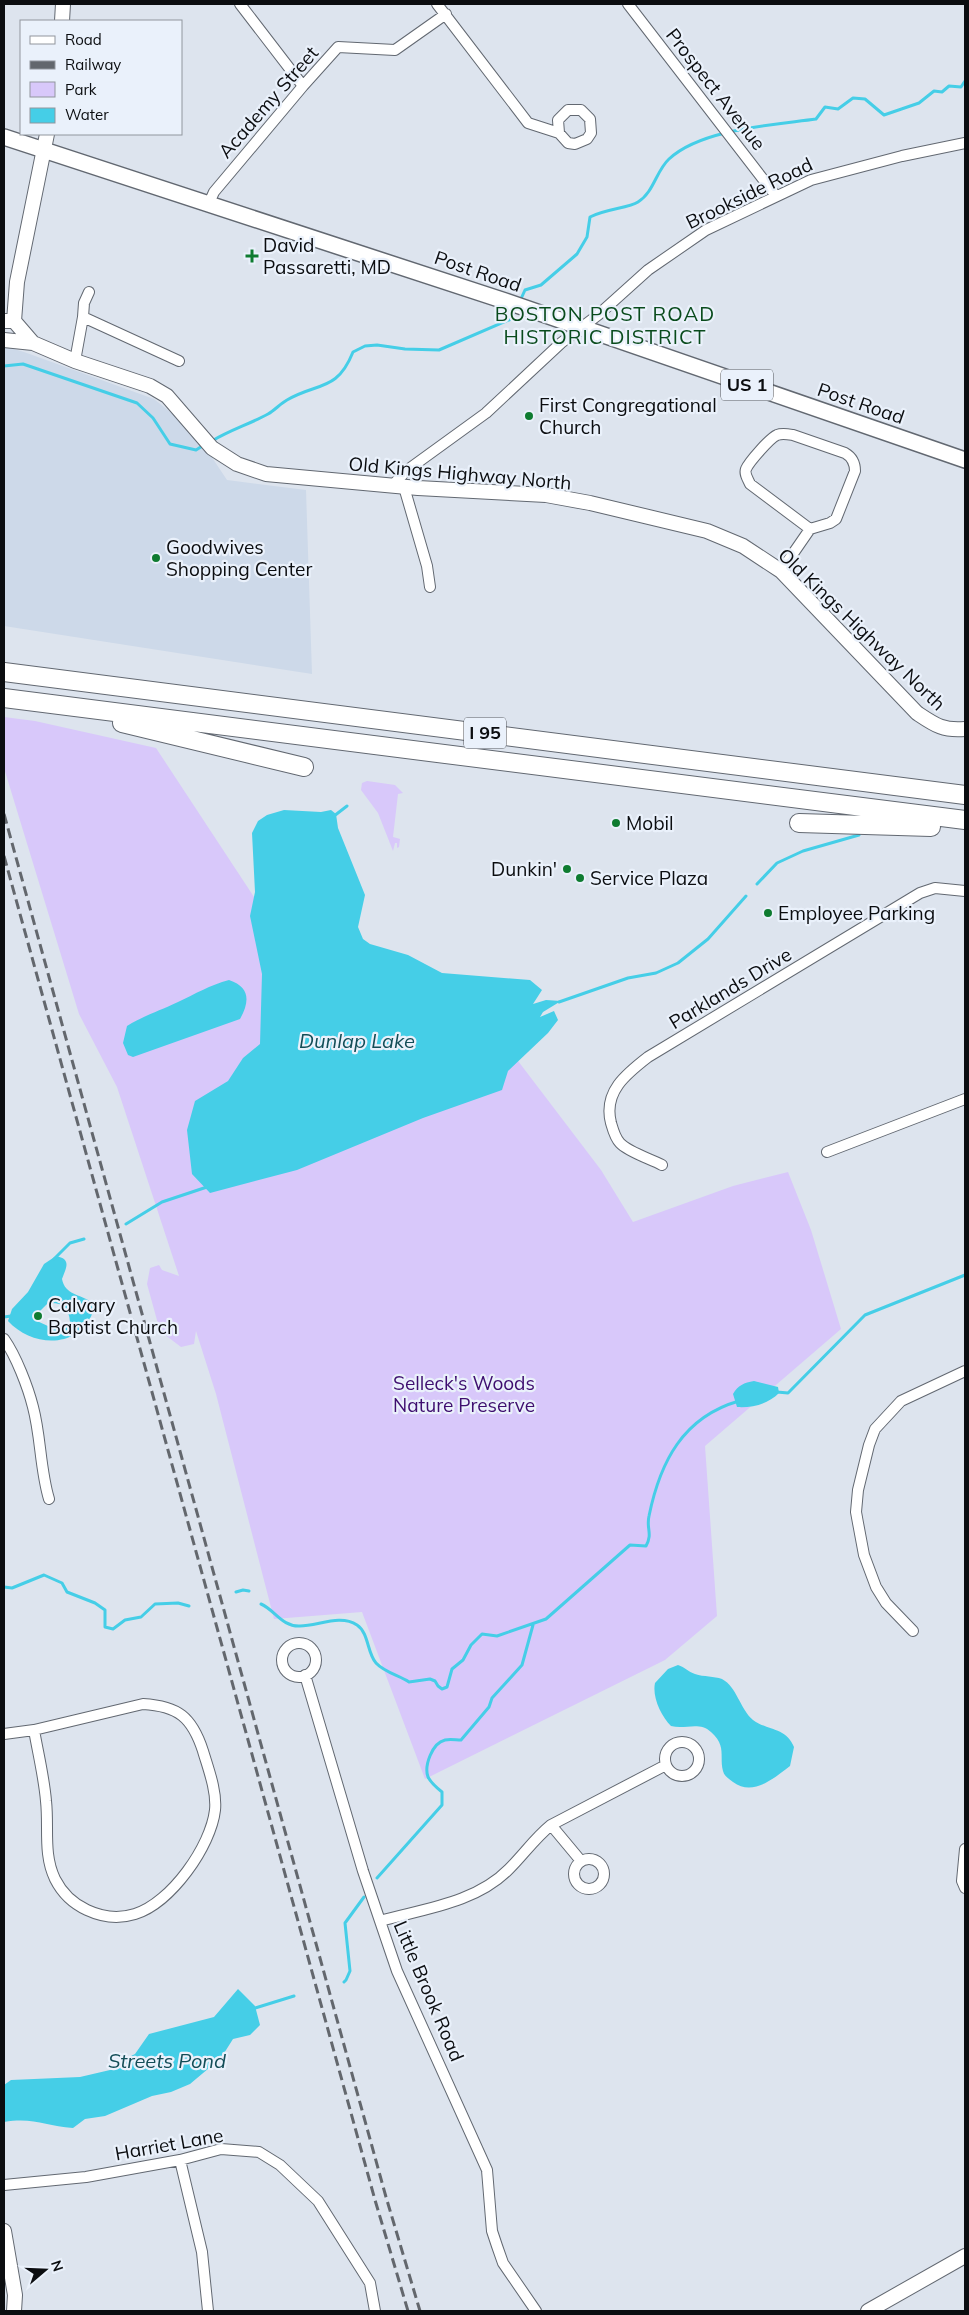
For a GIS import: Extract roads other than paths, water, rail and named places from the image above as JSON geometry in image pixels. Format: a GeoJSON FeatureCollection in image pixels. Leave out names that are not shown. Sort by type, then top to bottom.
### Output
{"type":"FeatureCollection","features":[{"type":"Feature","properties":{"kind":"highway","name":"I 95"},"geometry":{"type":"LineString","coordinates":[[4,672],[965,795]]}},
{"type":"Feature","properties":{"kind":"highway","name":"I 95"},"geometry":{"type":"LineString","coordinates":[[9,699],[965,820]]}},
{"type":"Feature","properties":{"kind":"highway"},"geometry":{"type":"LineString","coordinates":[[9,699],[200,741],[304,767]]}},
{"type":"Feature","properties":{"kind":"highway"},"geometry":{"type":"LineString","coordinates":[[799,823],[883,824],[965,829]]}},
{"type":"Feature","properties":{"kind":"main road","name":"Post Road"},"geometry":{"type":"LineString","coordinates":[[4,137],[210,203],[528,309],[965,460]]}},
{"type":"Feature","properties":{"kind":"street"},"geometry":{"type":"LineString","coordinates":[[62,20],[63,4]]}},
{"type":"Feature","properties":{"kind":"street"},"geometry":{"type":"LineString","coordinates":[[240,4],[302,86]]}},
{"type":"Feature","properties":{"kind":"street"},"geometry":{"type":"LineString","coordinates":[[437,4],[528,123],[559,134]]}},
{"type":"Feature","properties":{"kind":"street","name":"Prospect Avenue"},"geometry":{"type":"LineString","coordinates":[[628,4],[776,196]]}},
{"type":"Feature","properties":{"kind":"street","name":"Academy Street"},"geometry":{"type":"LineString","coordinates":[[210,203],[214,192],[302,86],[338,47],[395,50],[446,14]]}},
{"type":"Feature","properties":{"kind":"street"},"geometry":{"type":"LineString","coordinates":[[11,330],[18,282],[47,135]]}},
{"type":"Feature","properties":{"kind":"street","name":"Brookside Road"},"geometry":{"type":"LineString","coordinates":[[399,486],[406,471],[480,417],[648,270],[706,230],[811,180],[844,170],[965,143]]}},
{"type":"Feature","properties":{"kind":"street"},"geometry":{"type":"LineString","coordinates":[[75,361],[84,303],[89,292]]}},
{"type":"Feature","properties":{"kind":"street"},"geometry":{"type":"LineString","coordinates":[[83,317],[179,361]]}},
{"type":"Feature","properties":{"kind":"street","name":"Old Kings Highway North"},"geometry":{"type":"LineString","coordinates":[[11,330],[33,344],[75,361],[150,386],[167,396],[212,448],[237,464],[266,474],[399,486],[546,496],[590,503],[707,531],[743,546],[780,571],[917,713],[935,726],[949,731],[965,729]]}},
{"type":"Feature","properties":{"kind":"street"},"geometry":{"type":"LineString","coordinates":[[780,571],[810,529],[822,526],[836,519],[855,471],[855,465],[850,455],[845,453],[793,435],[785,433],[777,435],[770,440],[746,468],[746,476],[750,484],[810,529]]}},
{"type":"Feature","properties":{"kind":"street"},"geometry":{"type":"LineString","coordinates":[[399,486],[426,566],[430,587]]}},
{"type":"Feature","properties":{"kind":"street","name":"Parklands Drive"},"geometry":{"type":"LineString","coordinates":[[662,1165],[621,1144],[613,1133],[609,1117],[609,1103],[616,1086],[631,1070],[648,1057],[920,893],[935,888],[965,891]]}},
{"type":"Feature","properties":{"kind":"street"},"geometry":{"type":"LineString","coordinates":[[827,1152],[965,1099]]}},
{"type":"Feature","properties":{"kind":"street"},"geometry":{"type":"LineString","coordinates":[[4,1339],[33,1407],[43,1479],[49,1499]]}},
{"type":"Feature","properties":{"kind":"street"},"geometry":{"type":"LineString","coordinates":[[913,1631],[886,1603],[876,1587],[864,1555],[858,1523],[856,1512],[858,1490],[875,1429],[901,1401],[965,1371]]}},
{"type":"Feature","properties":{"kind":"street","name":"Little Brook Road"},"geometry":{"type":"LineString","coordinates":[[305,1675],[397,1972],[487,2170],[492,2231],[503,2263],[536,2311]]}},
{"type":"Feature","properties":{"kind":"street"},"geometry":{"type":"LineString","coordinates":[[4,1734],[34,1730],[143,1704],[173,1709],[184,1716],[194,1728],[213,1790],[216,1808],[213,1823],[203,1848],[183,1875],[164,1895],[148,1908],[136,1914],[123,1916],[97,1914],[83,1908],[60,1889],[48,1860],[46,1799],[34,1730]]}},
{"type":"Feature","properties":{"kind":"street"},"geometry":{"type":"LineString","coordinates":[[380,1921],[469,1896],[484,1889],[509,1870],[536,1837],[551,1825],[666,1764]]}},
{"type":"Feature","properties":{"kind":"street"},"geometry":{"type":"LineString","coordinates":[[551,1825],[581,1861]]}},
{"type":"Feature","properties":{"kind":"street"},"geometry":{"type":"LineString","coordinates":[[965,1849],[962,1881],[965,1888]]}},
{"type":"Feature","properties":{"kind":"street","name":"Harriet Lane"},"geometry":{"type":"LineString","coordinates":[[4,2185],[86,2176],[180,2160],[221,2150],[259,2152],[280,2165],[318,2201],[370,2283],[375,2311]]}},
{"type":"Feature","properties":{"kind":"street"},"geometry":{"type":"LineString","coordinates":[[180,2160],[202,2252],[208,2311]]}},
{"type":"Feature","properties":{"kind":"street"},"geometry":{"type":"LineString","coordinates":[[4,2231],[15,2295],[14,2311]]}},
{"type":"Feature","properties":{"kind":"street"},"geometry":{"type":"LineString","coordinates":[[868,2311],[965,2256]]}},
{"type":"Feature","properties":{"kind":"water","name":"Dunlap Lake"},"geometry":{"type":"Polygon","coordinates":[[[284,810],[321,812],[331,810],[336,814],[338,828],[365,895],[358,927],[363,939],[370,944],[408,955],[442,973],[530,980],[542,990],[533,1004],[546,1000],[561,1001],[543,1012],[540,1017],[554,1011],[558,1020],[548,1033],[508,1071],[502,1090],[423,1118],[297,1170],[210,1193],[192,1174],[187,1130],[195,1101],[228,1081],[243,1058],[260,1044],[262,974],[250,916],[255,892],[252,833],[258,821],[267,815],[284,810]]]}},
{"type":"Feature","properties":{"kind":"water"},"geometry":{"type":"Polygon","coordinates":[[[229,980],[241,987],[246,995],[245,1006],[240,1019],[133,1057],[128,1055],[123,1043],[127,1026],[209,987],[229,980]]]}},
{"type":"Feature","properties":{"kind":"water"},"geometry":{"type":"Polygon","coordinates":[[[56,1256],[64,1259],[66,1264],[62,1279],[66,1288],[91,1302],[93,1312],[86,1324],[77,1333],[66,1338],[41,1340],[18,1330],[8,1321],[12,1309],[28,1292],[44,1264],[56,1256]],[[48,1303],[39,1312],[37,1321],[50,1327],[67,1327],[70,1322],[64,1306],[57,1303],[48,1303]]]}},
{"type":"Feature","properties":{"kind":"water"},"geometry":{"type":"Polygon","coordinates":[[[754,1381],[778,1387],[779,1393],[760,1405],[737,1407],[733,1394],[737,1388],[754,1381]]]}},
{"type":"Feature","properties":{"kind":"water"},"geometry":{"type":"Polygon","coordinates":[[[678,1665],[702,1676],[722,1679],[731,1687],[753,1720],[786,1736],[794,1747],[790,1766],[756,1787],[748,1788],[741,1786],[727,1777],[723,1771],[721,1747],[716,1737],[702,1727],[671,1726],[658,1706],[654,1688],[655,1683],[668,1669],[678,1665]]]}},
{"type":"Feature","properties":{"kind":"water","name":"Streets Pond"},"geometry":{"type":"Polygon","coordinates":[[[238,1989],[255,2006],[260,2025],[250,2035],[233,2039],[221,2058],[190,2084],[171,2092],[152,2096],[105,2116],[85,2119],[73,2128],[31,2121],[4,2122],[4,2085],[11,2080],[80,2077],[110,2070],[121,2061],[135,2054],[149,2034],[214,2017],[238,1989]]]}},
{"type":"Feature","properties":{"kind":"waterway"},"geometry":{"type":"LineString","coordinates":[[520,301],[525,290],[541,285],[577,254],[587,237],[590,217],[638,202],[648,193],[661,169],[669,159],[699,141],[759,126],[816,119],[825,107],[838,109],[853,98],[865,99],[884,115],[919,103],[934,91],[942,92],[949,86],[961,87],[965,81]]}},
{"type":"Feature","properties":{"kind":"waterway"},"geometry":{"type":"LineString","coordinates":[[212,441],[268,414],[298,394],[333,380],[347,365],[353,352],[365,346],[377,345],[405,349],[439,350],[511,319],[516,309]]}},
{"type":"Feature","properties":{"kind":"waterway"},"geometry":{"type":"LineString","coordinates":[[4,366],[23,364],[137,403],[153,418],[170,444],[196,450],[204,445]]}},
{"type":"Feature","properties":{"kind":"waterway"},"geometry":{"type":"LineString","coordinates":[[334,816],[347,806]]}},
{"type":"Feature","properties":{"kind":"waterway"},"geometry":{"type":"LineString","coordinates":[[757,884],[777,863],[803,851],[859,835]]}},
{"type":"Feature","properties":{"kind":"waterway"},"geometry":{"type":"LineString","coordinates":[[559,1002],[628,978],[656,973],[678,963],[708,939],[746,896]]}},
{"type":"Feature","properties":{"kind":"waterway"},"geometry":{"type":"LineString","coordinates":[[126,1224],[162,1202],[207,1187]]}},
{"type":"Feature","properties":{"kind":"waterway"},"geometry":{"type":"LineString","coordinates":[[54,1259],[70,1243],[84,1239]]}},
{"type":"Feature","properties":{"kind":"waterway"},"geometry":{"type":"LineString","coordinates":[[777,1392],[788,1393],[865,1315],[965,1275]]}},
{"type":"Feature","properties":{"kind":"waterway"},"geometry":{"type":"LineString","coordinates":[[4,1317],[11,1316]]}},
{"type":"Feature","properties":{"kind":"waterway"},"geometry":{"type":"LineString","coordinates":[[261,1604],[283,1621],[294,1626],[307,1626],[336,1620],[357,1625],[364,1633],[373,1659],[383,1669],[409,1682],[430,1679],[435,1681],[442,1689],[447,1687],[452,1669],[463,1660],[471,1645],[482,1634],[497,1636],[546,1619],[630,1545],[646,1546],[649,1538],[648,1520],[654,1496],[660,1478],[677,1444],[703,1418],[720,1408],[739,1401]]}},
{"type":"Feature","properties":{"kind":"waterway"},"geometry":{"type":"LineString","coordinates":[[4,1587],[12,1588],[44,1575],[62,1583],[67,1592],[95,1603],[105,1610],[105,1627],[113,1629],[125,1620],[141,1617],[155,1604],[178,1603],[189,1606]]}},
{"type":"Feature","properties":{"kind":"waterway"},"geometry":{"type":"LineString","coordinates":[[236,1592],[249,1591]]}},
{"type":"Feature","properties":{"kind":"waterway"},"geometry":{"type":"LineString","coordinates":[[377,1878],[442,1805],[442,1792],[431,1781],[427,1772],[428,1761],[433,1750],[440,1742],[445,1740],[461,1740],[489,1707],[492,1698],[522,1665],[533,1625]]}},
{"type":"Feature","properties":{"kind":"waterway"},"geometry":{"type":"LineString","coordinates":[[344,1982],[350,1971],[345,1923],[364,1897]]}},
{"type":"Feature","properties":{"kind":"waterway"},"geometry":{"type":"LineString","coordinates":[[252,2009],[294,1996]]}},
{"type":"Feature","properties":{"kind":"railway"},"geometry":{"type":"LineString","coordinates":[[4,814],[386,2197],[420,2311]]}},
{"type":"Feature","properties":{"kind":"railway"},"geometry":{"type":"LineString","coordinates":[[4,856],[375,2200],[408,2311]]}},
{"type":"Feature","properties":{"kind":"place","name":"David Passaretti, MD"},"geometry":{"type":"Point","coordinates":[252,256]}},
{"type":"Feature","properties":{"kind":"place","name":"First Congregational Church"},"geometry":{"type":"Point","coordinates":[529,416]}},
{"type":"Feature","properties":{"kind":"place","name":"Goodwives Shopping Center"},"geometry":{"type":"Point","coordinates":[156,558]}},
{"type":"Feature","properties":{"kind":"place","name":"Mobil"},"geometry":{"type":"Point","coordinates":[616,823]}},
{"type":"Feature","properties":{"kind":"place","name":"Dunkin'"},"geometry":{"type":"Point","coordinates":[567,869]}},
{"type":"Feature","properties":{"kind":"place","name":"Service Plaza"},"geometry":{"type":"Point","coordinates":[580,878]}},
{"type":"Feature","properties":{"kind":"place","name":"Employee Parking"},"geometry":{"type":"Point","coordinates":[768,913]}},
{"type":"Feature","properties":{"kind":"place","name":"Calvary Baptist Church"},"geometry":{"type":"Point","coordinates":[38,1316]}},
{"type":"Feature","properties":{"kind":"district","name":"BOSTON POST ROAD HISTORIC DISTRICT"},"geometry":{"type":"Point","coordinates":[605,326]}},
{"type":"Feature","properties":{"kind":"park label","name":"Selleck's Woods Nature Preserve"},"geometry":{"type":"Point","coordinates":[464,1394]}}]}
